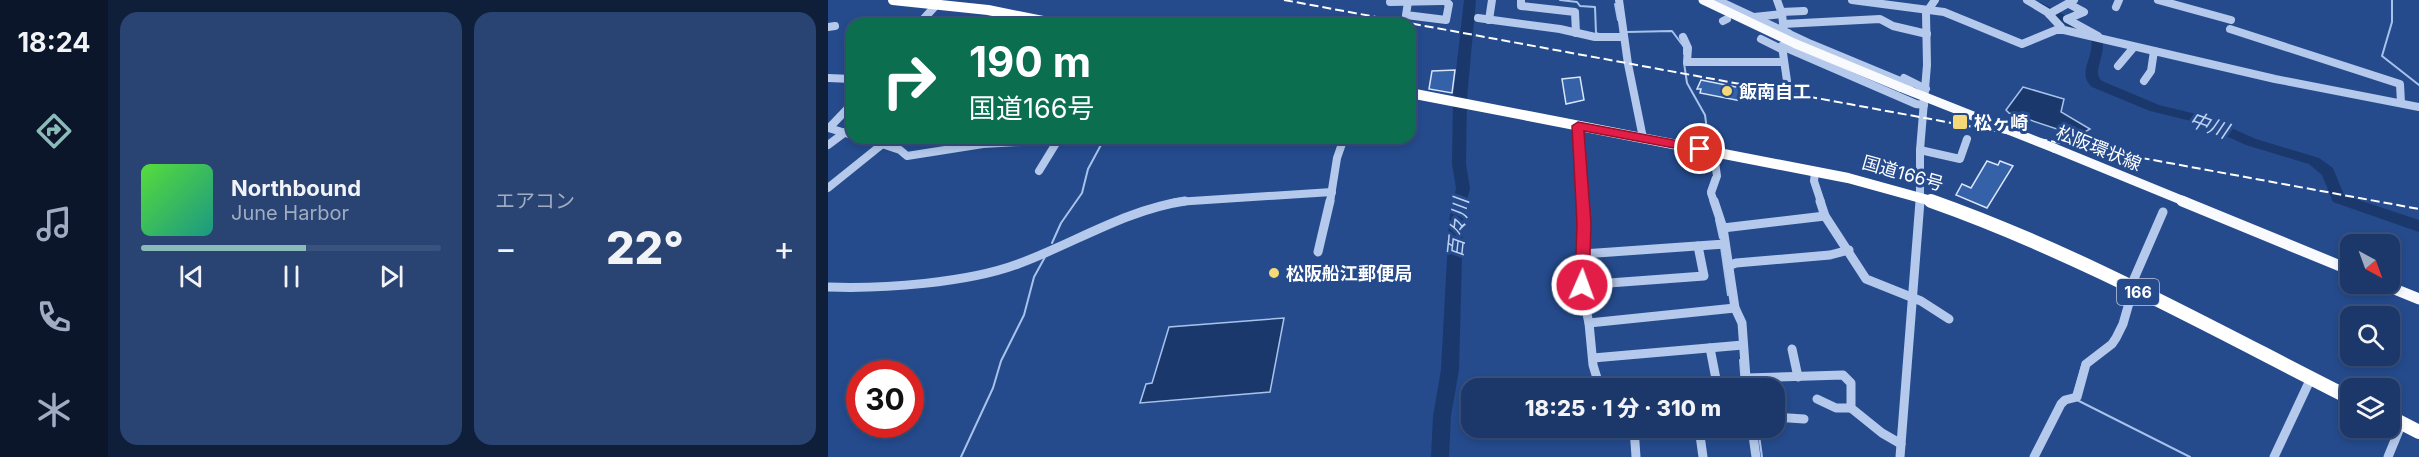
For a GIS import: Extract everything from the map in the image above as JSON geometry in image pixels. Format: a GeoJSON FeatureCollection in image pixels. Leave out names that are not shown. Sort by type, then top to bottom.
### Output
{"type":"FeatureCollection","features":[{"type":"Feature","properties":{"kind":"highway"},"geometry":{"type":"LineString","coordinates":[[894,0],[988,10],[1022,18]]}},
{"type":"Feature","properties":{"kind":"highway","name":"国道166号"},"geometry":{"type":"LineString","coordinates":[[1416,96],[1874,184],[1971,213],[2045,245],[2340,393]]}},
{"type":"Feature","properties":{"kind":"highway"},"geometry":{"type":"LineString","coordinates":[[2400,422],[2419,432]]}},
{"type":"Feature","properties":{"kind":"main road","name":"松阪環状線"},"geometry":{"type":"LineString","coordinates":[[1703,0],[1773,35],[2340,266]]}},
{"type":"Feature","properties":{"kind":"main road"},"geometry":{"type":"LineString","coordinates":[[2400,291],[2419,299]]}},
{"type":"Feature","properties":{"kind":"street"},"geometry":{"type":"LineString","coordinates":[[1390,2],[1443,0],[1449,4],[1446,20],[1406,15],[1408,2]]}},
{"type":"Feature","properties":{"kind":"street"},"geometry":{"type":"LineString","coordinates":[[1489,20],[1492,0]]}},
{"type":"Feature","properties":{"kind":"street"},"geometry":{"type":"LineString","coordinates":[[1521,0],[1521,6],[1575,12],[1576,33]]}},
{"type":"Feature","properties":{"kind":"street"},"geometry":{"type":"LineString","coordinates":[[1618,0],[1643,138]]}},
{"type":"Feature","properties":{"kind":"street"},"geometry":{"type":"LineString","coordinates":[[1717,0],[1750,17],[1784,28],[1926,89]]}},
{"type":"Feature","properties":{"kind":"street"},"geometry":{"type":"LineString","coordinates":[[1778,0],[1784,28],[1796,37],[1905,83],[1912,92]]}},
{"type":"Feature","properties":{"kind":"street"},"geometry":{"type":"LineString","coordinates":[[1852,0],[1928,9],[1960,17],[2022,44],[2061,30],[2275,79],[2419,107]]}},
{"type":"Feature","properties":{"kind":"street"},"geometry":{"type":"LineString","coordinates":[[1900,457],[1920,197],[1920,150],[1926,89],[1926,13],[1935,0]]}},
{"type":"Feature","properties":{"kind":"street"},"geometry":{"type":"LineString","coordinates":[[2027,0],[2049,14],[2061,30]]}},
{"type":"Feature","properties":{"kind":"street"},"geometry":{"type":"LineString","coordinates":[[2158,0],[2231,20]]}},
{"type":"Feature","properties":{"kind":"street"},"geometry":{"type":"LineString","coordinates":[[2049,14],[2072,2],[2084,12],[2067,19],[2099,39]]}},
{"type":"Feature","properties":{"kind":"street"},"geometry":{"type":"LineString","coordinates":[[924,18],[938,3]]}},
{"type":"Feature","properties":{"kind":"street"},"geometry":{"type":"LineString","coordinates":[[1750,17],[1804,11]]}},
{"type":"Feature","properties":{"kind":"street"},"geometry":{"type":"LineString","coordinates":[[1478,18],[1601,38],[1623,34]]}},
{"type":"Feature","properties":{"kind":"street"},"geometry":{"type":"LineString","coordinates":[[1784,28],[1880,19],[1886,20],[1893,26],[1927,34]]}},
{"type":"Feature","properties":{"kind":"street"},"geometry":{"type":"LineString","coordinates":[[2230,29],[2400,84],[2401,103]]}},
{"type":"Feature","properties":{"kind":"street"},"geometry":{"type":"LineString","coordinates":[[1781,47],[1796,37]]}},
{"type":"Feature","properties":{"kind":"street"},"geometry":{"type":"LineString","coordinates":[[1683,38],[1688,48],[1688,66],[1782,62]]}},
{"type":"Feature","properties":{"kind":"street"},"geometry":{"type":"LineString","coordinates":[[1761,39],[1916,104],[1924,105]]}},
{"type":"Feature","properties":{"kind":"street"},"geometry":{"type":"LineString","coordinates":[[1781,47],[1787,81]]}},
{"type":"Feature","properties":{"kind":"street"},"geometry":{"type":"LineString","coordinates":[[2118,66],[2134,47]]}},
{"type":"Feature","properties":{"kind":"street"},"geometry":{"type":"LineString","coordinates":[[2144,81],[2151,71],[2154,51]]}},
{"type":"Feature","properties":{"kind":"street"},"geometry":{"type":"LineString","coordinates":[[828,78],[846,79]]}},
{"type":"Feature","properties":{"kind":"street"},"geometry":{"type":"LineString","coordinates":[[829,128],[846,111]]}},
{"type":"Feature","properties":{"kind":"street"},"geometry":{"type":"LineString","coordinates":[[841,116],[846,116]]}},
{"type":"Feature","properties":{"kind":"street"},"geometry":{"type":"LineString","coordinates":[[1578,126],[1584,224],[1582,285],[1598,378]]}},
{"type":"Feature","properties":{"kind":"street"},"geometry":{"type":"LineString","coordinates":[[829,128],[846,130]]}},
{"type":"Feature","properties":{"kind":"street"},"geometry":{"type":"LineString","coordinates":[[828,145],[846,134]]}},
{"type":"Feature","properties":{"kind":"street"},"geometry":{"type":"LineString","coordinates":[[1920,150],[1960,159],[1967,139]]}},
{"type":"Feature","properties":{"kind":"street"},"geometry":{"type":"LineString","coordinates":[[828,188],[883,144]]}},
{"type":"Feature","properties":{"kind":"street"},"geometry":{"type":"LineString","coordinates":[[891,144],[907,156],[982,144]]}},
{"type":"Feature","properties":{"kind":"street"},"geometry":{"type":"LineString","coordinates":[[1039,171],[1056,144]]}},
{"type":"Feature","properties":{"kind":"street"},"geometry":{"type":"LineString","coordinates":[[1318,252],[1342,144]]}},
{"type":"Feature","properties":{"kind":"street"},"geometry":{"type":"LineString","coordinates":[[1719,153],[1715,162],[1717,176],[1712,193],[1723,228],[1721,244],[1728,266],[1734,308],[1742,323],[1745,378]]}},
{"type":"Feature","properties":{"kind":"street"},"geometry":{"type":"LineString","coordinates":[[1815,172],[1814,182],[1825,216],[1866,279],[1911,297],[1949,319]]}},
{"type":"Feature","properties":{"kind":"street"},"geometry":{"type":"LineString","coordinates":[[828,287],[908,284],[994,272],[1028,260],[1124,216],[1162,204],[1332,192]]}},
{"type":"Feature","properties":{"kind":"street"},"geometry":{"type":"LineString","coordinates":[[2034,457],[2061,404],[2073,398],[2086,364],[2112,344],[2116,338],[2123,324],[2132,289],[2163,212]]}},
{"type":"Feature","properties":{"kind":"street"},"geometry":{"type":"LineString","coordinates":[[1723,228],[1825,216]]}},
{"type":"Feature","properties":{"kind":"street"},"geometry":{"type":"LineString","coordinates":[[1583,254],[1721,244]]}},
{"type":"Feature","properties":{"kind":"street"},"geometry":{"type":"LineString","coordinates":[[1582,285],[1704,276],[1698,246]]}},
{"type":"Feature","properties":{"kind":"street"},"geometry":{"type":"LineString","coordinates":[[1728,266],[1736,263],[1830,255],[1849,250]]}},
{"type":"Feature","properties":{"kind":"street"},"geometry":{"type":"LineString","coordinates":[[1589,322],[1734,308]]}},
{"type":"Feature","properties":{"kind":"street"},"geometry":{"type":"LineString","coordinates":[[1593,358],[1743,345]]}},
{"type":"Feature","properties":{"kind":"street"},"geometry":{"type":"LineString","coordinates":[[1710,348],[1716,378]]}},
{"type":"Feature","properties":{"kind":"street"},"geometry":{"type":"LineString","coordinates":[[1792,349],[1798,377]]}},
{"type":"Feature","properties":{"kind":"street"},"geometry":{"type":"LineString","coordinates":[[1785,379],[1843,375],[1851,383],[1851,408]]}},
{"type":"Feature","properties":{"kind":"street"},"geometry":{"type":"LineString","coordinates":[[2274,457],[2311,378]]}},
{"type":"Feature","properties":{"kind":"street"},"geometry":{"type":"LineString","coordinates":[[1817,399],[1836,408],[1851,408],[1874,428],[1901,444]]}},
{"type":"Feature","properties":{"kind":"street"},"geometry":{"type":"LineString","coordinates":[[1785,418],[1804,419]]}},
{"type":"Feature","properties":{"kind":"street"},"geometry":{"type":"LineString","coordinates":[[1635,438],[1636,457]]}},
{"type":"Feature","properties":{"kind":"street"},"geometry":{"type":"LineString","coordinates":[[1700,438],[1703,457]]}},
{"type":"Feature","properties":{"kind":"street"},"geometry":{"type":"LineString","coordinates":[[1753,438],[1756,457]]}},
{"type":"Feature","properties":{"kind":"street"},"geometry":{"type":"LineString","coordinates":[[2388,457],[2392,438]]}},
{"type":"Feature","properties":{"kind":"water"},"geometry":{"type":"Polygon","coordinates":[[[2023,87],[2064,99],[2061,112],[2090,129],[2078,136],[2009,113],[2006,110],[2023,87]]]}},
{"type":"Feature","properties":{"kind":"water"},"geometry":{"type":"Polygon","coordinates":[[[1284,318],[1270,392],[1140,403],[1146,384],[1152,383],[1169,327],[1284,318]]]}},
{"type":"Feature","properties":{"kind":"building"},"geometry":{"type":"Polygon","coordinates":[[[1455,70],[1452,93],[1429,89],[1432,71],[1455,70]]]}},
{"type":"Feature","properties":{"kind":"building"},"geometry":{"type":"Polygon","coordinates":[[[1580,77],[1584,100],[1566,104],[1562,79],[1580,77]]]}},
{"type":"Feature","properties":{"kind":"building","name":"飯南自工"},"geometry":{"type":"Polygon","coordinates":[[[1701,80],[1761,92],[1758,100],[1743,97],[1741,101],[1700,93],[1701,89],[1697,89],[1701,80]]]}},
{"type":"Feature","properties":{"kind":"building"},"geometry":{"type":"Polygon","coordinates":[[[1987,161],[1998,165],[2000,161],[2013,166],[1987,208],[1956,195],[1962,184],[1971,188],[1987,161]]]}},
{"type":"Feature","properties":{"kind":"waterway","name":"百々川"},"geometry":{"type":"LineString","coordinates":[[1440,457],[1442,416],[1450,370],[1456,220],[1463,188],[1459,164],[1460,98],[1470,0]]}},
{"type":"Feature","properties":{"kind":"waterway"},"geometry":{"type":"LineString","coordinates":[[1560,0],[1577,2],[1580,6],[1595,7],[1596,33],[1599,34]]}},
{"type":"Feature","properties":{"kind":"waterway"},"geometry":{"type":"LineString","coordinates":[[2392,0],[2392,22],[2382,56],[2419,85]]}},
{"type":"Feature","properties":{"kind":"waterway"},"geometry":{"type":"LineString","coordinates":[[1615,4],[1618,20]]}},
{"type":"Feature","properties":{"kind":"waterway","name":"中川"},"geometry":{"type":"LineString","coordinates":[[2040,5],[2096,37],[2098,54],[2090,71],[2092,80],[2097,84],[2155,108],[2199,119],[2251,142],[2314,161],[2328,172],[2338,198],[2419,226]]}},
{"type":"Feature","properties":{"kind":"waterway"},"geometry":{"type":"LineString","coordinates":[[1627,32],[1672,31],[1684,47],[1684,54]]}},
{"type":"Feature","properties":{"kind":"waterway"},"geometry":{"type":"LineString","coordinates":[[1684,63],[1687,83],[1705,115],[1709,144]]}},
{"type":"Feature","properties":{"kind":"waterway"},"geometry":{"type":"LineString","coordinates":[[1052,243],[1061,223],[1082,193],[1088,169],[1101,144]]}},
{"type":"Feature","properties":{"kind":"waterway"},"geometry":{"type":"LineString","coordinates":[[1708,191],[1713,177]]}},
{"type":"Feature","properties":{"kind":"waterway"},"geometry":{"type":"LineString","coordinates":[[1716,220],[1720,238]]}},
{"type":"Feature","properties":{"kind":"waterway"},"geometry":{"type":"LineString","coordinates":[[1721,247],[1728,295]]}},
{"type":"Feature","properties":{"kind":"waterway"},"geometry":{"type":"LineString","coordinates":[[961,457],[993,388],[1001,361],[1024,315],[1034,277],[1045,257]]}},
{"type":"Feature","properties":{"kind":"waterway"},"geometry":{"type":"LineString","coordinates":[[1740,360],[1741,378]]}},
{"type":"Feature","properties":{"kind":"waterway"},"geometry":{"type":"LineString","coordinates":[[2073,396],[2083,362]]}},
{"type":"Feature","properties":{"kind":"waterway"},"geometry":{"type":"LineString","coordinates":[[2077,400],[2190,457]]}},
{"type":"Feature","properties":{"kind":"waterway"},"geometry":{"type":"LineString","coordinates":[[1759,438],[1762,457]]}},
{"type":"Feature","properties":{"kind":"railway"},"geometry":{"type":"LineString","coordinates":[[1284,0],[1382,18]]}},
{"type":"Feature","properties":{"kind":"railway"},"geometry":{"type":"LineString","coordinates":[[1416,24],[2419,209]]}},
{"type":"Feature","properties":{"kind":"place","name":"飯南自工"},"geometry":{"type":"Point","coordinates":[1727,91]}},
{"type":"Feature","properties":{"kind":"place","name":"松ヶ崎"},"geometry":{"type":"Point","coordinates":[1960,122]}},
{"type":"Feature","properties":{"kind":"place","name":"松阪船江郵便局"},"geometry":{"type":"Point","coordinates":[1274,273]}},
{"type":"Feature","properties":{"kind":"route"},"geometry":{"type":"LineString","coordinates":[[1582,285],[1584,224],[1578,126],[1700,149]]}}]}
